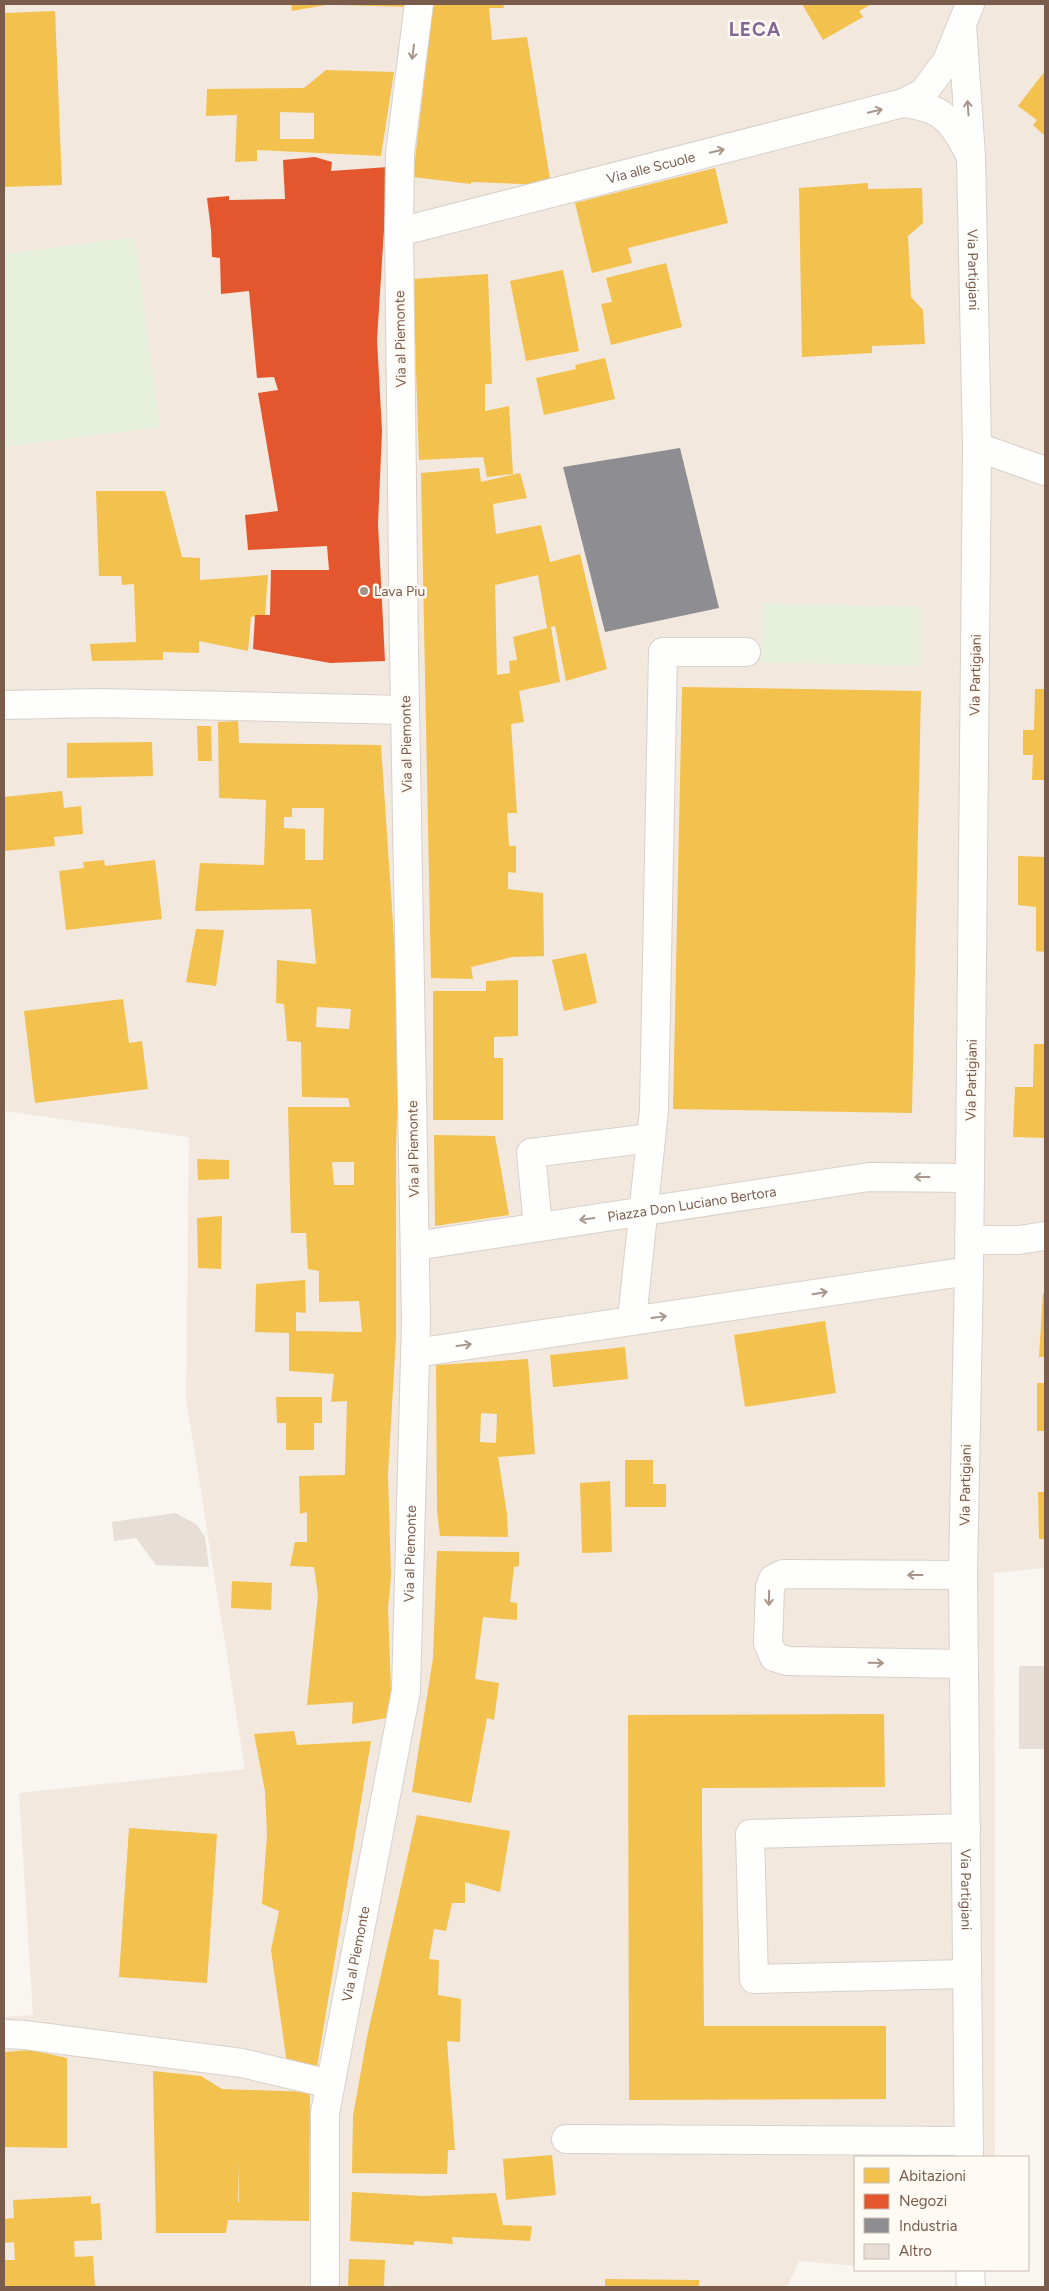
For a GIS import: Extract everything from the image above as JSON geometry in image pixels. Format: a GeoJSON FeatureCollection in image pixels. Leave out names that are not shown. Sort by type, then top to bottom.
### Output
{"type":"FeatureCollection","features":[{"type":"Feature","properties":{"kind":"street","name":"Via al Piemonte"},"geometry":{"type":"LineString","coordinates":[[324,2287],[325,2113],[406,1691],[415,1353],[415,1246],[405,710],[399,232],[400,153],[420,4]]}},
{"type":"Feature","properties":{"kind":"street","name":"Via alle Scuole"},"geometry":{"type":"LineString","coordinates":[[399,232],[903,103],[923,93],[936,78],[947,61],[966,14]]}},
{"type":"Feature","properties":{"kind":"street","name":"Via Partigiani"},"geometry":{"type":"LineString","coordinates":[[966,14],[977,447],[970,1240],[964,1575],[968,2149]]}},
{"type":"Feature","properties":{"kind":"street","name":"Via alle Scuole"},"geometry":{"type":"LineString","coordinates":[[903,103],[925,106],[944,117],[959,134],[971,156]]}},
{"type":"Feature","properties":{"kind":"street"},"geometry":{"type":"LineString","coordinates":[[977,447],[1045,471]]}},
{"type":"Feature","properties":{"kind":"street"},"geometry":{"type":"LineString","coordinates":[[632,1320],[652,1138],[654,1100],[663,652],[746,652]]}},
{"type":"Feature","properties":{"kind":"street"},"geometry":{"type":"LineString","coordinates":[[4,705],[98,703],[405,710]]}},
{"type":"Feature","properties":{"kind":"street"},"geometry":{"type":"LineString","coordinates":[[538,1227],[531,1153],[652,1138]]}},
{"type":"Feature","properties":{"kind":"street","name":"Piazza Don Luciano Bertora"},"geometry":{"type":"LineString","coordinates":[[415,1246],[870,1177],[970,1178]]}},
{"type":"Feature","properties":{"kind":"street"},"geometry":{"type":"LineString","coordinates":[[970,1240],[1020,1240],[1045,1236]]}},
{"type":"Feature","properties":{"kind":"street"},"geometry":{"type":"LineString","coordinates":[[415,1353],[969,1271]]}},
{"type":"Feature","properties":{"kind":"street"},"geometry":{"type":"LineString","coordinates":[[964,1575],[783,1574],[773,1579],[770,1588],[768,1643],[774,1657],[788,1662],[964,1664]]}},
{"type":"Feature","properties":{"kind":"street"},"geometry":{"type":"LineString","coordinates":[[966,1828],[750,1834],[754,1979],[967,1974]]}},
{"type":"Feature","properties":{"kind":"street"},"geometry":{"type":"LineString","coordinates":[[4,2034],[35,2036],[242,2063],[330,2084]]}},
{"type":"Feature","properties":{"kind":"street"},"geometry":{"type":"LineString","coordinates":[[566,2139],[968,2149]]}},
{"type":"Feature","properties":{"kind":"street"},"geometry":{"type":"LineString","coordinates":[[970,2271],[970,2287]]}},
{"type":"Feature","properties":{"kind":"shaded area"},"geometry":{"type":"Polygon","coordinates":[[[4,4],[1045,4],[1045,1568],[994,1573],[995,2156],[854,2156],[854,2266],[799,2261],[787,2287],[4,2287],[4,2017],[33,2015],[19,1793],[245,1769],[186,1398],[189,1137],[4,1111],[4,4]]]}},
{"type":"Feature","properties":{"kind":"green space"},"geometry":{"type":"Polygon","coordinates":[[[135,237],[160,427],[4,447],[4,254],[135,237]]]}},
{"type":"Feature","properties":{"kind":"green space"},"geometry":{"type":"Polygon","coordinates":[[[762,603],[922,607],[921,666],[760,662],[762,603]]]}},
{"type":"Feature","properties":{"kind":"building: Abitazioni"},"geometry":{"type":"Polygon","coordinates":[[[291,4],[326,4],[326,5],[292,11],[291,4]]]}},
{"type":"Feature","properties":{"kind":"building: Abitazioni"},"geometry":{"type":"Polygon","coordinates":[[[407,4],[407,7],[341,5],[407,4]]]}},
{"type":"Feature","properties":{"kind":"building: Abitazioni"},"geometry":{"type":"Polygon","coordinates":[[[433,4],[503,4],[504,8],[489,8],[492,40],[527,37],[551,185],[471,182],[471,184],[413,177],[433,4]]]}},
{"type":"Feature","properties":{"kind":"building: Abitazioni"},"geometry":{"type":"Polygon","coordinates":[[[802,4],[872,4],[859,11],[863,17],[823,40],[802,4]]]}},
{"type":"Feature","properties":{"kind":"building: Abitazioni"},"geometry":{"type":"Polygon","coordinates":[[[55,11],[62,185],[4,187],[4,13],[55,11]]]}},
{"type":"Feature","properties":{"kind":"building: Abitazioni"},"geometry":{"type":"Polygon","coordinates":[[[326,70],[394,72],[381,156],[257,150],[257,161],[235,162],[237,115],[206,116],[207,89],[304,88],[326,70]],[[280,112],[280,139],[314,139],[314,113],[280,112]]]}},
{"type":"Feature","properties":{"kind":"building: Abitazioni"},"geometry":{"type":"Polygon","coordinates":[[[1045,71],[1045,136],[1033,125],[1037,120],[1018,106],[1045,71]]]}},
{"type":"Feature","properties":{"kind":"building: Abitazioni"},"geometry":{"type":"Polygon","coordinates":[[[715,168],[728,223],[628,248],[632,263],[592,273],[575,203],[715,168]]]}},
{"type":"Feature","properties":{"kind":"building: Abitazioni"},"geometry":{"type":"Polygon","coordinates":[[[868,183],[868,189],[922,188],[923,223],[908,236],[911,297],[923,310],[925,344],[872,346],[872,353],[802,357],[799,188],[868,183]]]}},
{"type":"Feature","properties":{"kind":"building: Abitazioni"},"geometry":{"type":"Polygon","coordinates":[[[666,263],[682,327],[611,345],[601,304],[612,302],[606,278],[666,263]]]}},
{"type":"Feature","properties":{"kind":"building: Abitazioni"},"geometry":{"type":"Polygon","coordinates":[[[563,270],[579,351],[526,361],[510,281],[563,270]]]}},
{"type":"Feature","properties":{"kind":"building: Abitazioni"},"geometry":{"type":"Polygon","coordinates":[[[488,274],[492,384],[485,384],[485,411],[509,406],[513,474],[487,477],[483,457],[419,460],[413,279],[488,274]]]}},
{"type":"Feature","properties":{"kind":"building: Abitazioni"},"geometry":{"type":"Polygon","coordinates":[[[605,358],[615,399],[544,415],[536,378],[576,369],[575,365],[605,358]]]}},
{"type":"Feature","properties":{"kind":"building: Abitazioni"},"geometry":{"type":"Polygon","coordinates":[[[479,468],[481,482],[520,473],[527,498],[493,504],[496,534],[541,525],[550,562],[580,554],[607,669],[566,681],[555,626],[551,627],[560,682],[519,691],[524,722],[511,724],[517,813],[507,813],[509,846],[516,846],[516,873],[508,872],[508,889],[543,893],[544,956],[512,957],[471,967],[473,979],[431,978],[421,473],[479,468]],[[538,575],[495,585],[497,675],[510,673],[509,661],[517,660],[513,637],[547,628],[538,575]]]}},
{"type":"Feature","properties":{"kind":"building: Abitazioni"},"geometry":{"type":"Polygon","coordinates":[[[96,491],[165,491],[182,557],[200,558],[200,580],[268,575],[265,615],[251,617],[248,651],[199,641],[199,653],[163,652],[163,660],[92,661],[90,644],[136,642],[134,584],[122,585],[121,576],[99,576],[96,491]]]}},
{"type":"Feature","properties":{"kind":"building: Abitazioni"},"geometry":{"type":"Polygon","coordinates":[[[682,687],[921,691],[912,1113],[673,1109],[682,687]]]}},
{"type":"Feature","properties":{"kind":"building: Abitazioni"},"geometry":{"type":"Polygon","coordinates":[[[1035,689],[1045,689],[1045,780],[1032,780],[1033,755],[1023,755],[1023,730],[1034,730],[1035,689]]]}},
{"type":"Feature","properties":{"kind":"building: Abitazioni"},"geometry":{"type":"Polygon","coordinates":[[[238,721],[239,743],[381,745],[400,1028],[396,1146],[396,1337],[388,1474],[391,1576],[388,1608],[392,1717],[352,1724],[353,1702],[307,1705],[318,1595],[314,1567],[290,1566],[295,1542],[307,1542],[307,1512],[300,1514],[299,1476],[345,1475],[347,1401],[331,1402],[334,1374],[289,1371],[289,1333],[255,1332],[256,1284],[305,1280],[306,1313],[296,1312],[296,1331],[362,1332],[359,1301],[319,1302],[319,1271],[308,1269],[306,1233],[291,1233],[288,1107],[350,1107],[348,1098],[302,1097],[301,1042],[287,1041],[284,1004],[276,1003],[277,960],[316,964],[311,909],[195,911],[200,863],[264,865],[266,800],[219,798],[218,722],[238,721]],[[292,808],[292,817],[284,817],[284,828],[305,829],[305,860],[323,860],[324,808],[292,808]],[[317,1007],[316,1027],[349,1029],[351,1009],[317,1007]],[[332,1162],[334,1185],[354,1185],[354,1162],[332,1162]]]}},
{"type":"Feature","properties":{"kind":"building: Abitazioni"},"geometry":{"type":"Polygon","coordinates":[[[197,726],[211,726],[212,761],[198,761],[197,726]]]}},
{"type":"Feature","properties":{"kind":"building: Abitazioni"},"geometry":{"type":"Polygon","coordinates":[[[152,742],[153,776],[67,778],[67,743],[152,742]]]}},
{"type":"Feature","properties":{"kind":"building: Abitazioni"},"geometry":{"type":"Polygon","coordinates":[[[62,791],[64,808],[81,806],[83,834],[54,837],[55,846],[4,851],[4,797],[62,791]]]}},
{"type":"Feature","properties":{"kind":"building: Abitazioni"},"geometry":{"type":"Polygon","coordinates":[[[1018,856],[1045,857],[1045,952],[1036,951],[1036,907],[1018,905],[1018,856]]]}},
{"type":"Feature","properties":{"kind":"building: Abitazioni"},"geometry":{"type":"Polygon","coordinates":[[[104,860],[105,866],[155,860],[162,919],[66,930],[59,871],[84,868],[83,862],[104,860]]]}},
{"type":"Feature","properties":{"kind":"building: Abitazioni"},"geometry":{"type":"Polygon","coordinates":[[[196,929],[224,930],[216,986],[186,982],[196,929]]]}},
{"type":"Feature","properties":{"kind":"building: Abitazioni"},"geometry":{"type":"Polygon","coordinates":[[[586,953],[597,1003],[564,1011],[552,960],[586,953]]]}},
{"type":"Feature","properties":{"kind":"building: Abitazioni"},"geometry":{"type":"Polygon","coordinates":[[[518,980],[518,1036],[494,1037],[494,1058],[503,1058],[503,1120],[433,1120],[433,991],[486,991],[486,981],[518,980]]]}},
{"type":"Feature","properties":{"kind":"building: Abitazioni"},"geometry":{"type":"Polygon","coordinates":[[[123,999],[129,1043],[142,1041],[148,1089],[35,1103],[24,1011],[123,999]]]}},
{"type":"Feature","properties":{"kind":"building: Abitazioni"},"geometry":{"type":"Polygon","coordinates":[[[1034,1044],[1045,1044],[1045,1138],[1013,1137],[1015,1087],[1033,1087],[1034,1044]]]}},
{"type":"Feature","properties":{"kind":"building: Abitazioni"},"geometry":{"type":"Polygon","coordinates":[[[434,1135],[495,1136],[509,1215],[435,1226],[434,1135]]]}},
{"type":"Feature","properties":{"kind":"building: Abitazioni"},"geometry":{"type":"Polygon","coordinates":[[[197,1159],[229,1160],[229,1179],[198,1180],[197,1159]]]}},
{"type":"Feature","properties":{"kind":"building: Abitazioni"},"geometry":{"type":"Polygon","coordinates":[[[222,1216],[221,1269],[198,1268],[197,1218],[222,1216]]]}},
{"type":"Feature","properties":{"kind":"building: Abitazioni"},"geometry":{"type":"Polygon","coordinates":[[[1043,1293],[1045,1293],[1045,1357],[1039,1357],[1043,1293]]]}},
{"type":"Feature","properties":{"kind":"building: Abitazioni"},"geometry":{"type":"Polygon","coordinates":[[[825,1321],[836,1393],[745,1407],[734,1335],[825,1321]]]}},
{"type":"Feature","properties":{"kind":"building: Abitazioni"},"geometry":{"type":"Polygon","coordinates":[[[625,1347],[628,1379],[553,1387],[550,1355],[625,1347]]]}},
{"type":"Feature","properties":{"kind":"building: Abitazioni"},"geometry":{"type":"Polygon","coordinates":[[[528,1359],[535,1454],[498,1457],[507,1514],[508,1537],[440,1536],[437,1511],[436,1365],[528,1359]],[[481,1413],[480,1442],[496,1443],[497,1414],[481,1413]]]}},
{"type":"Feature","properties":{"kind":"building: Abitazioni"},"geometry":{"type":"Polygon","coordinates":[[[1037,1383],[1045,1383],[1045,1431],[1037,1431],[1037,1383]]]}},
{"type":"Feature","properties":{"kind":"building: Abitazioni"},"geometry":{"type":"Polygon","coordinates":[[[276,1397],[322,1397],[322,1423],[314,1423],[314,1450],[286,1450],[286,1423],[277,1423],[276,1397]]]}},
{"type":"Feature","properties":{"kind":"building: Abitazioni"},"geometry":{"type":"Polygon","coordinates":[[[625,1460],[653,1460],[653,1484],[666,1484],[666,1507],[625,1507],[625,1460]]]}},
{"type":"Feature","properties":{"kind":"building: Abitazioni"},"geometry":{"type":"Polygon","coordinates":[[[610,1481],[612,1552],[582,1553],[580,1483],[610,1481]]]}},
{"type":"Feature","properties":{"kind":"building: Abitazioni"},"geometry":{"type":"Polygon","coordinates":[[[1038,1492],[1045,1492],[1045,1539],[1039,1539],[1038,1492]]]}},
{"type":"Feature","properties":{"kind":"building: Abitazioni"},"geometry":{"type":"Polygon","coordinates":[[[437,1551],[519,1552],[519,1566],[514,1567],[510,1602],[517,1603],[517,1620],[483,1617],[475,1679],[499,1683],[494,1720],[487,1718],[471,1803],[412,1792],[433,1658],[437,1551]]]}},
{"type":"Feature","properties":{"kind":"building: Abitazioni"},"geometry":{"type":"Polygon","coordinates":[[[232,1581],[272,1583],[271,1610],[231,1608],[232,1581]]]}},
{"type":"Feature","properties":{"kind":"building: Abitazioni"},"geometry":{"type":"Polygon","coordinates":[[[884,1714],[885,1787],[702,1788],[702,1829],[704,2026],[886,2026],[886,2099],[629,2100],[628,1715],[884,1714]]]}},
{"type":"Feature","properties":{"kind":"building: Abitazioni"},"geometry":{"type":"Polygon","coordinates":[[[294,1731],[297,1745],[371,1741],[317,2067],[287,2064],[271,1950],[279,1911],[262,1904],[267,1834],[265,1791],[254,1734],[294,1731]]]}},
{"type":"Feature","properties":{"kind":"building: Abitazioni"},"geometry":{"type":"Polygon","coordinates":[[[417,1815],[510,1831],[500,1892],[465,1882],[465,1903],[452,1903],[446,1931],[434,1929],[429,1959],[439,1960],[438,1995],[461,1999],[460,2042],[447,2041],[455,2150],[448,2150],[447,2174],[352,2173],[353,2116],[367,2037],[417,1815]]]}},
{"type":"Feature","properties":{"kind":"building: Abitazioni"},"geometry":{"type":"Polygon","coordinates":[[[129,1828],[217,1834],[207,1983],[119,1977],[129,1828]]]}},
{"type":"Feature","properties":{"kind":"building: Abitazioni"},"geometry":{"type":"Polygon","coordinates":[[[31,2050],[67,2058],[67,2148],[4,2147],[4,2052],[31,2050]]]}},
{"type":"Feature","properties":{"kind":"building: Abitazioni"},"geometry":{"type":"Polygon","coordinates":[[[153,2071],[201,2076],[222,2089],[310,2092],[309,2221],[228,2220],[226,2233],[156,2233],[153,2071]],[[238,2158],[238,2202],[239,2202],[238,2158]]]}},
{"type":"Feature","properties":{"kind":"building: Abitazioni"},"geometry":{"type":"Polygon","coordinates":[[[552,2155],[556,2195],[506,2200],[503,2159],[552,2155]]]}},
{"type":"Feature","properties":{"kind":"building: Abitazioni"},"geometry":{"type":"Polygon","coordinates":[[[352,2192],[423,2196],[496,2193],[503,2225],[532,2226],[530,2241],[452,2237],[453,2244],[414,2241],[414,2245],[350,2241],[352,2192]]]}},
{"type":"Feature","properties":{"kind":"building: Abitazioni"},"geometry":{"type":"Polygon","coordinates":[[[91,2196],[91,2204],[100,2203],[102,2240],[74,2241],[75,2257],[93,2256],[95,2287],[4,2287],[4,2260],[15,2260],[14,2242],[4,2243],[4,2219],[14,2218],[13,2200],[91,2196]]]}},
{"type":"Feature","properties":{"kind":"building: Abitazioni"},"geometry":{"type":"Polygon","coordinates":[[[349,2259],[385,2260],[384,2287],[348,2287],[349,2259]]]}},
{"type":"Feature","properties":{"kind":"building: Abitazioni"},"geometry":{"type":"Polygon","coordinates":[[[605,2279],[699,2280],[699,2287],[605,2287],[605,2279]]]}},
{"type":"Feature","properties":{"kind":"building: Negozi"},"geometry":{"type":"Polygon","coordinates":[[[315,157],[332,162],[331,171],[388,167],[377,340],[382,431],[378,524],[385,661],[330,663],[253,649],[255,615],[270,615],[271,570],[329,570],[327,546],[248,550],[245,515],[278,511],[258,393],[278,390],[274,377],[257,378],[249,291],[221,294],[220,258],[212,257],[207,198],[229,196],[229,200],[285,199],[283,160],[315,157]]]}},
{"type":"Feature","properties":{"kind":"building: Industria"},"geometry":{"type":"Polygon","coordinates":[[[680,448],[719,608],[605,632],[563,467],[680,448]]]}},
{"type":"Feature","properties":{"kind":"building: Altro"},"geometry":{"type":"Polygon","coordinates":[[[175,1513],[196,1524],[205,1537],[209,1567],[156,1565],[136,1538],[114,1541],[112,1522],[175,1513]]]}},
{"type":"Feature","properties":{"kind":"building: Altro"},"geometry":{"type":"Polygon","coordinates":[[[1019,1666],[1045,1666],[1045,1749],[1019,1749],[1019,1666]]]}},
{"type":"Feature","properties":{"kind":"place","name":"Lava Piu"},"geometry":{"type":"Point","coordinates":[364,591]}},
{"type":"Feature","properties":{"kind":"district","name":"LECA"},"geometry":{"type":"Point","coordinates":[755,29]}}]}
